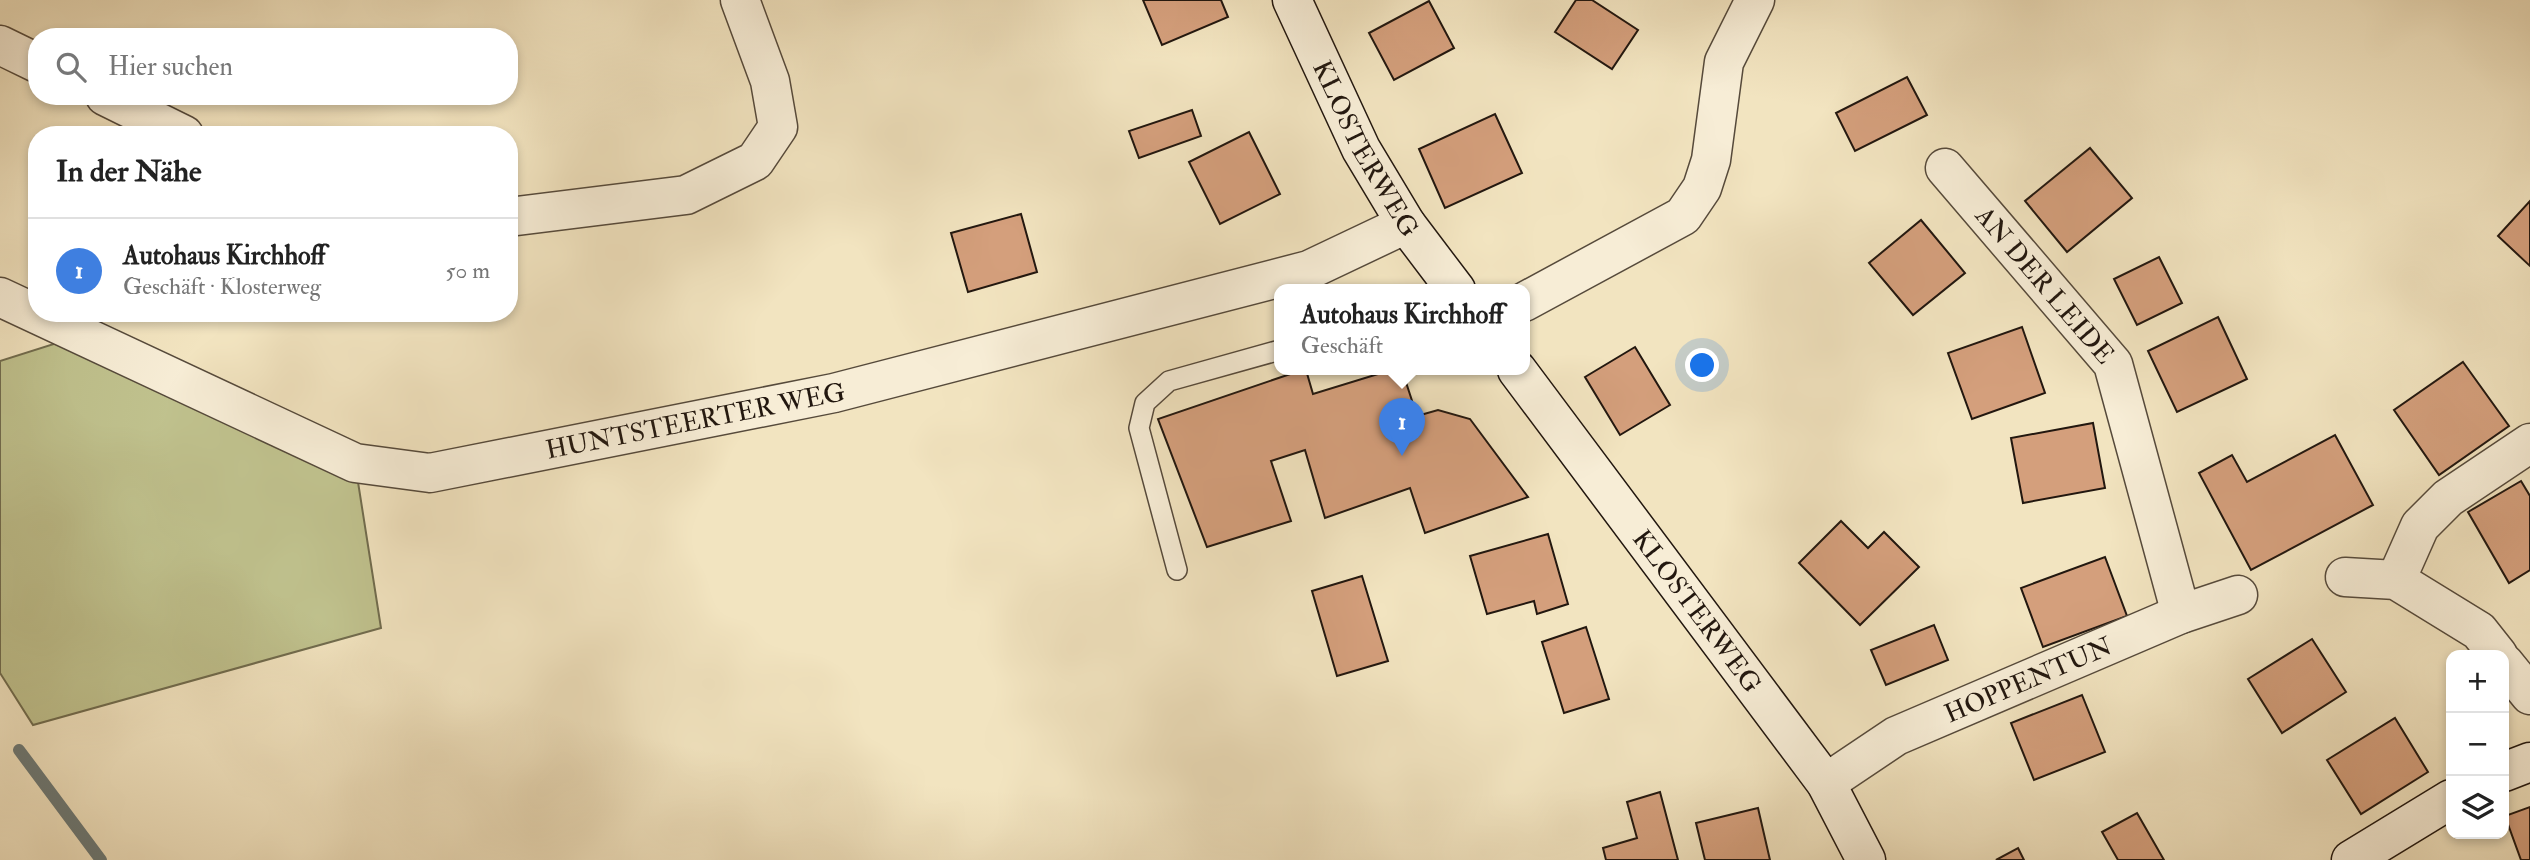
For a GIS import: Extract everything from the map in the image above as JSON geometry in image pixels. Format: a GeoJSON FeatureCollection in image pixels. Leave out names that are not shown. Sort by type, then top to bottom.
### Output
{"type":"FeatureCollection","features":[{"type":"Feature","properties":{"kind":"street"},"geometry":{"type":"LineString","coordinates":[[518,216],[686,195],[755,160],[778,127],[770,81],[740,0]]}},
{"type":"Feature","properties":{"kind":"street","name":"KLOSTERWEG"},"geometry":{"type":"LineString","coordinates":[[1292,0],[1361,149],[1406,224],[1451,284]]}},
{"type":"Feature","properties":{"kind":"street"},"geometry":{"type":"LineString","coordinates":[[1530,299],[1683,216],[1702,188],[1711,160],[1724,62],[1755,0]]}},
{"type":"Feature","properties":{"kind":"street"},"geometry":{"type":"LineString","coordinates":[[0,45],[28,59]]}},
{"type":"Feature","properties":{"kind":"street"},"geometry":{"type":"LineString","coordinates":[[123,105],[166,126]]}},
{"type":"Feature","properties":{"kind":"street","name":"AN DER LEIDE"},"geometry":{"type":"LineString","coordinates":[[1945,168],[2113,364],[2181,614]]}},
{"type":"Feature","properties":{"kind":"street","name":"HUNTSTEERTER WEG"},"geometry":{"type":"LineString","coordinates":[[53,322],[355,463],[430,473],[834,393],[1309,270],[1406,224]]}},
{"type":"Feature","properties":{"kind":"street","name":"HUNTSTEERTER WEG"},"geometry":{"type":"LineString","coordinates":[[0,297],[28,310]]}},
{"type":"Feature","properties":{"kind":"street","name":"KLOSTERWEG"},"geometry":{"type":"LineString","coordinates":[[1521,375],[1826,783],[1866,860]]}},
{"type":"Feature","properties":{"kind":"street"},"geometry":{"type":"LineString","coordinates":[[2396,580],[2420,526],[2448,498],[2530,443]]}},
{"type":"Feature","properties":{"kind":"street"},"geometry":{"type":"LineString","coordinates":[[2345,577],[2396,580],[2479,631],[2494,650]]}},
{"type":"Feature","properties":{"kind":"street","name":"HOPPENTUN"},"geometry":{"type":"LineString","coordinates":[[1826,783],[1896,736],[2181,614],[2238,595]]}},
{"type":"Feature","properties":{"kind":"street"},"geometry":{"type":"LineString","coordinates":[[2509,669],[2530,695]]}},
{"type":"Feature","properties":{"kind":"street"},"geometry":{"type":"LineString","coordinates":[[2509,770],[2530,762]]}},
{"type":"Feature","properties":{"kind":"street"},"geometry":{"type":"LineString","coordinates":[[2351,860],[2446,802]]}},
{"type":"Feature","properties":{"kind":"lane"},"geometry":{"type":"LineString","coordinates":[[1177,570],[1139,428],[1145,403],[1169,381],[1274,351]]}},
{"type":"Feature","properties":{"kind":"green space"},"geometry":{"type":"Polygon","coordinates":[[[82,335],[355,463],[381,628],[33,725],[0,673],[0,361],[82,335]]]}},
{"type":"Feature","properties":{"kind":"building"},"geometry":{"type":"Polygon","coordinates":[[[1143,0],[1221,0],[1228,17],[1162,45],[1143,0]]]}},
{"type":"Feature","properties":{"kind":"building"},"geometry":{"type":"Polygon","coordinates":[[[1576,0],[1592,0],[1638,30],[1612,69],[1555,32],[1576,0]]]}},
{"type":"Feature","properties":{"kind":"building"},"geometry":{"type":"Polygon","coordinates":[[[1429,1],[1454,48],[1394,80],[1369,33],[1429,1]]]}},
{"type":"Feature","properties":{"kind":"building"},"geometry":{"type":"Polygon","coordinates":[[[1907,77],[1927,115],[1855,151],[1836,113],[1907,77]]]}},
{"type":"Feature","properties":{"kind":"building"},"geometry":{"type":"Polygon","coordinates":[[[1192,110],[1201,136],[1139,158],[1129,131],[1192,110]]]}},
{"type":"Feature","properties":{"kind":"building"},"geometry":{"type":"Polygon","coordinates":[[[1495,114],[1522,173],[1445,208],[1419,149],[1495,114]]]}},
{"type":"Feature","properties":{"kind":"building"},"geometry":{"type":"Polygon","coordinates":[[[1249,132],[1280,194],[1220,224],[1189,162],[1249,132]]]}},
{"type":"Feature","properties":{"kind":"building"},"geometry":{"type":"Polygon","coordinates":[[[2090,148],[2132,198],[2067,252],[2025,201],[2090,148]]]}},
{"type":"Feature","properties":{"kind":"building"},"geometry":{"type":"Polygon","coordinates":[[[2530,201],[2530,266],[2498,236],[2530,201]]]}},
{"type":"Feature","properties":{"kind":"building"},"geometry":{"type":"Polygon","coordinates":[[[1021,214],[1037,272],[968,292],[951,233],[1021,214]]]}},
{"type":"Feature","properties":{"kind":"building"},"geometry":{"type":"Polygon","coordinates":[[[1921,220],[1965,273],[1913,315],[1869,263],[1921,220]]]}},
{"type":"Feature","properties":{"kind":"building"},"geometry":{"type":"Polygon","coordinates":[[[2159,257],[2182,303],[2137,325],[2114,279],[2159,257]]]}},
{"type":"Feature","properties":{"kind":"building"},"geometry":{"type":"Polygon","coordinates":[[[2218,317],[2247,379],[2177,412],[2148,351],[2218,317]]]}},
{"type":"Feature","properties":{"kind":"building"},"geometry":{"type":"Polygon","coordinates":[[[2022,327],[2045,393],[1972,419],[1948,353],[2022,327]]]}},
{"type":"Feature","properties":{"kind":"building"},"geometry":{"type":"Polygon","coordinates":[[[1635,347],[1670,405],[1620,435],[1585,377],[1635,347]]]}},
{"type":"Feature","properties":{"kind":"building"},"geometry":{"type":"Polygon","coordinates":[[[2463,362],[2509,426],[2439,475],[2394,410],[2463,362]]]}},
{"type":"Feature","properties":{"kind":"building"},"geometry":{"type":"Polygon","coordinates":[[[1287,375],[1307,375],[1313,394],[1375,375],[1404,375],[1417,416],[1438,410],[1470,419],[1528,497],[1425,533],[1410,488],[1325,518],[1305,450],[1271,461],[1291,521],[1207,547],[1158,419],[1287,375]]]}},
{"type":"Feature","properties":{"kind":"building"},"geometry":{"type":"Polygon","coordinates":[[[2093,423],[2105,488],[2023,503],[2011,438],[2093,423]]]}},
{"type":"Feature","properties":{"kind":"building"},"geometry":{"type":"Polygon","coordinates":[[[2335,435],[2373,505],[2251,570],[2199,473],[2232,455],[2247,482],[2335,435]]]}},
{"type":"Feature","properties":{"kind":"building"},"geometry":{"type":"Polygon","coordinates":[[[2521,481],[2530,496],[2530,570],[2509,583],[2468,512],[2521,481]]]}},
{"type":"Feature","properties":{"kind":"building"},"geometry":{"type":"Polygon","coordinates":[[[1841,521],[1868,548],[1884,532],[1919,567],[1860,625],[1799,563],[1841,521]]]}},
{"type":"Feature","properties":{"kind":"building"},"geometry":{"type":"Polygon","coordinates":[[[1548,534],[1568,604],[1537,614],[1534,601],[1487,614],[1470,556],[1548,534]]]}},
{"type":"Feature","properties":{"kind":"building"},"geometry":{"type":"Polygon","coordinates":[[[2105,557],[2127,616],[2043,647],[2021,588],[2105,557]]]}},
{"type":"Feature","properties":{"kind":"building"},"geometry":{"type":"Polygon","coordinates":[[[1362,576],[1388,661],[1337,676],[1312,591],[1362,576]]]}},
{"type":"Feature","properties":{"kind":"building"},"geometry":{"type":"Polygon","coordinates":[[[1934,625],[1948,660],[1886,685],[1871,650],[1934,625]]]}},
{"type":"Feature","properties":{"kind":"building"},"geometry":{"type":"Polygon","coordinates":[[[1586,627],[1609,699],[1564,713],[1542,642],[1586,627]]]}},
{"type":"Feature","properties":{"kind":"building"},"geometry":{"type":"Polygon","coordinates":[[[2312,639],[2346,692],[2282,733],[2248,679],[2312,639]]]}},
{"type":"Feature","properties":{"kind":"building"},"geometry":{"type":"Polygon","coordinates":[[[2082,695],[2105,752],[2034,780],[2011,723],[2082,695]]]}},
{"type":"Feature","properties":{"kind":"building"},"geometry":{"type":"Polygon","coordinates":[[[2395,718],[2428,772],[2361,814],[2327,760],[2395,718]]]}},
{"type":"Feature","properties":{"kind":"building"},"geometry":{"type":"Polygon","coordinates":[[[1660,792],[1678,860],[1606,860],[1603,848],[1637,838],[1627,802],[1660,792]]]}},
{"type":"Feature","properties":{"kind":"building"},"geometry":{"type":"Polygon","coordinates":[[[2530,807],[2530,860],[2521,860],[2509,827],[2509,815],[2530,807]]]}},
{"type":"Feature","properties":{"kind":"building"},"geometry":{"type":"Polygon","coordinates":[[[1758,808],[1770,860],[1705,860],[1696,823],[1758,808]]]}},
{"type":"Feature","properties":{"kind":"building"},"geometry":{"type":"Polygon","coordinates":[[[2137,813],[2164,860],[2118,860],[2102,832],[2137,813]]]}},
{"type":"Feature","properties":{"kind":"building"},"geometry":{"type":"Polygon","coordinates":[[[2018,848],[2024,860],[1996,860],[2018,848]]]}},
{"type":"Feature","properties":{"kind":"waterway"},"geometry":{"type":"LineString","coordinates":[[19,750],[101,860]]}},
{"type":"Feature","properties":{"kind":"place","name":"Autohaus Kirchhoff"},"geometry":{"type":"Point","coordinates":[1402,456]}}]}
